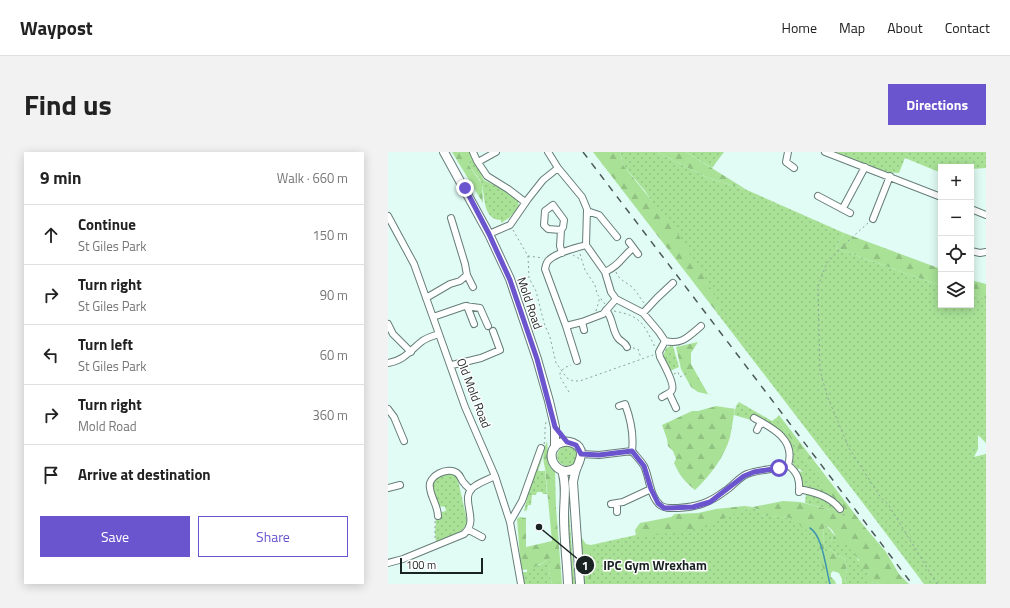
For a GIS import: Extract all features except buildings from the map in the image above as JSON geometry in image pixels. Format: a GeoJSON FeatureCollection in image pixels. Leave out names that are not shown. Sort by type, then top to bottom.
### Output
{"type":"FeatureCollection","features":[{"type":"Feature","properties":{"kind":"main road","name":"Mold Road"},"geometry":{"type":"LineString","coordinates":[[444,152],[489,234],[510,280],[537,359],[555,427],[555,447]]}},
{"type":"Feature","properties":{"kind":"main road","name":"Mold Road"},"geometry":{"type":"LineString","coordinates":[[555,427],[567,442]]}},
{"type":"Feature","properties":{"kind":"main road"},"geometry":{"type":"LineString","coordinates":[[577,467],[570,471],[558,468],[552,461],[552,451],[555,447],[563,442],[567,442],[576,445],[581,454],[580,463],[577,467],[573,482],[580,584]]}},
{"type":"Feature","properties":{"kind":"main road"},"geometry":{"type":"LineString","coordinates":[[562,470],[565,481],[564,520],[568,584]]}},
{"type":"Feature","properties":{"kind":"street"},"geometry":{"type":"LineString","coordinates":[[473,152],[487,176],[525,202]]}},
{"type":"Feature","properties":{"kind":"street"},"geometry":{"type":"LineString","coordinates":[[478,162],[496,152]]}},
{"type":"Feature","properties":{"kind":"street"},"geometry":{"type":"LineString","coordinates":[[548,152],[558,168],[582,197],[587,210],[586,245],[605,272],[611,292],[616,299],[643,314],[665,341],[674,343],[687,338],[701,326]]}},
{"type":"Feature","properties":{"kind":"street"},"geometry":{"type":"LineString","coordinates":[[788,152],[786,162],[794,168]]}},
{"type":"Feature","properties":{"kind":"street"},"geometry":{"type":"LineString","coordinates":[[825,152],[938,196]]}},
{"type":"Feature","properties":{"kind":"street"},"geometry":{"type":"LineString","coordinates":[[842,208],[865,167]]}},
{"type":"Feature","properties":{"kind":"street"},"geometry":{"type":"LineString","coordinates":[[489,234],[510,224],[525,202],[544,180],[558,168]]}},
{"type":"Feature","properties":{"kind":"street"},"geometry":{"type":"LineString","coordinates":[[873,219],[890,176]]}},
{"type":"Feature","properties":{"kind":"street"},"geometry":{"type":"LineString","coordinates":[[818,196],[850,212]]}},
{"type":"Feature","properties":{"kind":"street"},"geometry":{"type":"LineString","coordinates":[[587,210],[599,215],[616,237]]}},
{"type":"Feature","properties":{"kind":"street"},"geometry":{"type":"LineString","coordinates":[[974,210],[986,215]]}},
{"type":"Feature","properties":{"kind":"street","name":"Old Mold Road"},"geometry":{"type":"LineString","coordinates":[[388,216],[414,264],[438,334],[452,366],[466,407],[496,476],[510,522],[521,584]]}},
{"type":"Feature","properties":{"kind":"street"},"geometry":{"type":"LineString","coordinates":[[451,218],[465,264],[466,275],[473,287]]}},
{"type":"Feature","properties":{"kind":"street"},"geometry":{"type":"LineString","coordinates":[[561,230],[560,246],[565,252]]}},
{"type":"Feature","properties":{"kind":"street"},"geometry":{"type":"LineString","coordinates":[[629,242],[638,254]]}},
{"type":"Feature","properties":{"kind":"street"},"geometry":{"type":"LineString","coordinates":[[577,361],[545,269],[549,259],[586,245]]}},
{"type":"Feature","properties":{"kind":"street"},"geometry":{"type":"LineString","coordinates":[[605,272],[614,268],[633,248]]}},
{"type":"Feature","properties":{"kind":"street"},"geometry":{"type":"LineString","coordinates":[[974,252],[986,252]]}},
{"type":"Feature","properties":{"kind":"street"},"geometry":{"type":"LineString","coordinates":[[426,298],[450,284],[460,281],[466,275]]}},
{"type":"Feature","properties":{"kind":"street"},"geometry":{"type":"LineString","coordinates":[[643,314],[673,283]]}},
{"type":"Feature","properties":{"kind":"street"},"geometry":{"type":"LineString","coordinates":[[566,326],[603,314],[616,299]]}},
{"type":"Feature","properties":{"kind":"street"},"geometry":{"type":"LineString","coordinates":[[467,306],[474,324]]}},
{"type":"Feature","properties":{"kind":"street"},"geometry":{"type":"LineString","coordinates":[[433,317],[467,306],[480,308],[488,326]]}},
{"type":"Feature","properties":{"kind":"street"},"geometry":{"type":"LineString","coordinates":[[607,309],[618,338],[624,342],[627,347]]}},
{"type":"Feature","properties":{"kind":"street"},"geometry":{"type":"LineString","coordinates":[[582,322],[584,330]]}},
{"type":"Feature","properties":{"kind":"street"},"geometry":{"type":"LineString","coordinates":[[388,324],[393,334],[411,352]]}},
{"type":"Feature","properties":{"kind":"street"},"geometry":{"type":"LineString","coordinates":[[452,366],[480,358],[500,350],[494,331]]}},
{"type":"Feature","properties":{"kind":"street"},"geometry":{"type":"LineString","coordinates":[[388,363],[400,359],[411,352],[420,343],[438,334]]}},
{"type":"Feature","properties":{"kind":"street"},"geometry":{"type":"LineString","coordinates":[[662,397],[672,392],[673,386],[671,375],[660,357],[659,352],[665,341]]}},
{"type":"Feature","properties":{"kind":"street"},"geometry":{"type":"LineString","coordinates":[[669,393],[671,403],[676,408]]}},
{"type":"Feature","properties":{"kind":"street"},"geometry":{"type":"LineString","coordinates":[[619,406],[625,404],[631,419],[634,441],[632,451],[644,466],[651,489],[658,503],[664,508],[693,507],[710,502],[749,474],[788,465]]}},
{"type":"Feature","properties":{"kind":"street"},"geometry":{"type":"LineString","coordinates":[[388,409],[394,417],[404,441]]}},
{"type":"Feature","properties":{"kind":"street"},"geometry":{"type":"LineString","coordinates":[[754,418],[767,424],[782,436],[789,445],[790,458],[788,465]]}},
{"type":"Feature","properties":{"kind":"street"},"geometry":{"type":"LineString","coordinates":[[757,430],[761,422]]}},
{"type":"Feature","properties":{"kind":"street"},"geometry":{"type":"LineString","coordinates":[[510,522],[522,501],[541,448]]}},
{"type":"Feature","properties":{"kind":"street"},"geometry":{"type":"LineString","coordinates":[[581,454],[599,455],[632,451]]}},
{"type":"Feature","properties":{"kind":"street"},"geometry":{"type":"LineString","coordinates":[[788,465],[798,475],[800,483],[799,491],[813,491],[826,497],[840,509]]}},
{"type":"Feature","properties":{"kind":"street"},"geometry":{"type":"LineString","coordinates":[[438,516],[438,510],[429,487],[432,477],[447,471],[454,471],[461,477],[463,482],[471,490]]}},
{"type":"Feature","properties":{"kind":"street"},"geometry":{"type":"LineString","coordinates":[[388,561],[437,546],[458,537],[469,530],[471,520],[468,496],[471,490],[475,486],[496,476]]}},
{"type":"Feature","properties":{"kind":"street"},"geometry":{"type":"LineString","coordinates":[[388,488],[400,485]]}},
{"type":"Feature","properties":{"kind":"street"},"geometry":{"type":"LineString","coordinates":[[617,512],[614,504],[638,496],[651,489]]}},
{"type":"Feature","properties":{"kind":"street"},"geometry":{"type":"LineString","coordinates":[[469,530],[482,537]]}},
{"type":"Feature","properties":{"kind":"path"},"geometry":{"type":"LineString","coordinates":[[873,219],[848,241],[827,263],[818,286],[820,370],[828,398],[849,448],[881,498],[888,504],[937,584]]}},
{"type":"Feature","properties":{"kind":"path"},"geometry":{"type":"LineString","coordinates":[[510,224],[528,256],[549,259]]}},
{"type":"Feature","properties":{"kind":"path"},"geometry":{"type":"LineString","coordinates":[[578,247],[581,260],[607,309],[627,313],[638,319],[646,329],[659,352]]}},
{"type":"Feature","properties":{"kind":"path"},"geometry":{"type":"LineString","coordinates":[[565,252],[581,260]]}},
{"type":"Feature","properties":{"kind":"path"},"geometry":{"type":"LineString","coordinates":[[614,268],[617,276],[633,288],[649,307]]}},
{"type":"Feature","properties":{"kind":"path"},"geometry":{"type":"LineString","coordinates":[[594,317],[600,297]]}},
{"type":"Feature","properties":{"kind":"path"},"geometry":{"type":"LineString","coordinates":[[627,347],[638,349],[641,358]]}},
{"type":"Feature","properties":{"kind":"path"},"geometry":{"type":"LineString","coordinates":[[569,392],[560,377],[560,373],[564,368],[577,361]]}},
{"type":"Feature","properties":{"kind":"path"},"geometry":{"type":"LineString","coordinates":[[671,375],[678,372],[680,377],[689,372]]}},
{"type":"Feature","properties":{"kind":"path"},"geometry":{"type":"LineString","coordinates":[[541,448],[544,444],[546,436],[545,426],[547,420],[552,416]]}},
{"type":"Feature","properties":{"kind":"path"},"geometry":{"type":"LineString","coordinates":[[437,546],[434,529],[436,518],[438,516]]}},
{"type":"Feature","properties":{"kind":"green space"},"geometry":{"type":"Polygon","coordinates":[[[452,152],[470,152],[472,156],[468,164],[482,184],[483,203],[452,152]]]}},
{"type":"Feature","properties":{"kind":"green space"},"geometry":{"type":"Polygon","coordinates":[[[593,152],[620,152],[623,165],[676,231],[721,306],[714,309],[593,152]]]}},
{"type":"Feature","properties":{"kind":"green space"},"geometry":{"type":"Polygon","coordinates":[[[620,152],[657,152],[708,178],[747,190],[844,233],[836,248],[938,285],[938,308],[974,308],[974,295],[986,299],[986,443],[978,435],[978,449],[974,457],[986,454],[986,584],[924,584],[714,309],[720,306],[645,191],[623,165],[620,152]]]}},
{"type":"Feature","properties":{"kind":"green space"},"geometry":{"type":"Polygon","coordinates":[[[657,152],[686,152],[747,190],[708,178],[657,152]]]}},
{"type":"Feature","properties":{"kind":"green space"},"geometry":{"type":"Polygon","coordinates":[[[686,152],[724,152],[712,168],[686,152]]]}},
{"type":"Feature","properties":{"kind":"green space"},"geometry":{"type":"Polygon","coordinates":[[[836,152],[986,152],[986,168],[974,169],[974,164],[938,164],[938,172],[905,158],[899,173],[883,171],[867,166],[836,152]]]}},
{"type":"Feature","properties":{"kind":"green space"},"geometry":{"type":"Polygon","coordinates":[[[472,156],[484,180],[513,195],[518,201],[519,207],[509,218],[501,223],[501,220],[495,219],[488,212],[481,182],[468,164],[472,156]]]}},
{"type":"Feature","properties":{"kind":"green space"},"geometry":{"type":"Polygon","coordinates":[[[844,233],[938,268],[938,285],[836,248],[844,233]]]}},
{"type":"Feature","properties":{"kind":"green space"},"geometry":{"type":"Polygon","coordinates":[[[974,281],[986,284],[986,299],[974,295],[974,281]]]}},
{"type":"Feature","properties":{"kind":"green space"},"geometry":{"type":"Polygon","coordinates":[[[698,342],[691,353],[691,364],[708,394],[716,396],[698,392],[691,387],[681,369],[676,347],[698,342]]]}},
{"type":"Feature","properties":{"kind":"green space"},"geometry":{"type":"Polygon","coordinates":[[[673,346],[679,367],[670,371],[663,357],[666,348],[673,346]]]}},
{"type":"Feature","properties":{"kind":"green space"},"geometry":{"type":"Polygon","coordinates":[[[739,402],[772,421],[776,418],[842,509],[837,504],[805,489],[805,487],[802,487],[802,478],[798,471],[803,472],[800,469],[797,469],[793,464],[793,454],[787,439],[777,428],[754,415],[751,420],[734,415],[736,406],[739,402]]]}},
{"type":"Feature","properties":{"kind":"green space"},"geometry":{"type":"Polygon","coordinates":[[[716,406],[735,409],[730,437],[725,451],[716,465],[695,490],[688,484],[676,468],[674,463],[676,459],[673,451],[668,446],[662,425],[692,411],[698,411],[716,406]]]}},
{"type":"Feature","properties":{"kind":"green space"},"geometry":{"type":"Polygon","coordinates":[[[779,415],[864,526],[886,552],[899,574],[909,584],[879,584],[876,582],[870,583],[864,581],[863,576],[870,575],[859,567],[859,560],[848,547],[848,542],[841,545],[831,541],[835,535],[826,525],[824,527],[823,539],[825,551],[829,551],[831,549],[838,556],[844,558],[847,564],[845,584],[842,584],[842,579],[839,573],[833,571],[831,573],[831,577],[836,584],[828,584],[823,569],[818,541],[813,534],[790,518],[760,515],[758,510],[753,507],[783,501],[800,502],[831,510],[841,509],[776,418],[779,415]]]}},
{"type":"Feature","properties":{"kind":"green space"},"geometry":{"type":"Polygon","coordinates":[[[547,441],[549,466],[555,471],[556,508],[562,584],[552,584],[549,571],[550,558],[533,568],[521,570],[517,519],[520,517],[526,518],[526,547],[552,541],[545,468],[543,461],[547,441]]]}},
{"type":"Feature","properties":{"kind":"green space"},"geometry":{"type":"Polygon","coordinates":[[[567,446],[574,449],[577,456],[574,463],[567,466],[560,463],[557,456],[560,449],[567,446]]]}},
{"type":"Feature","properties":{"kind":"green space"},"geometry":{"type":"Polygon","coordinates":[[[543,454],[538,471],[545,471],[547,494],[537,492],[536,495],[532,495],[531,505],[528,505],[527,510],[524,511],[530,487],[543,454]]]}},
{"type":"Feature","properties":{"kind":"green space"},"geometry":{"type":"Polygon","coordinates":[[[451,473],[457,476],[467,520],[466,525],[456,535],[436,542],[436,518],[442,512],[446,511],[445,507],[438,506],[431,487],[434,478],[451,473]]]}},
{"type":"Feature","properties":{"kind":"green space"},"geometry":{"type":"Polygon","coordinates":[[[806,493],[826,500],[837,509],[831,510],[805,503],[806,493]]]}},
{"type":"Feature","properties":{"kind":"green space"},"geometry":{"type":"Polygon","coordinates":[[[568,502],[575,584],[570,584],[566,507],[568,502]]]}},
{"type":"Feature","properties":{"kind":"green space"},"geometry":{"type":"Polygon","coordinates":[[[744,506],[753,507],[702,527],[664,534],[636,535],[635,530],[640,523],[671,517],[675,514],[698,513],[716,509],[744,506]]]}},
{"type":"Feature","properties":{"kind":"green space"},"geometry":{"type":"Polygon","coordinates":[[[753,507],[758,510],[761,515],[790,518],[812,524],[821,547],[830,584],[591,584],[591,545],[734,513],[753,507]]]}},
{"type":"Feature","properties":{"kind":"green space"},"geometry":{"type":"Polygon","coordinates":[[[826,525],[835,536],[831,540],[848,542],[861,564],[870,575],[870,583],[876,582],[879,584],[845,584],[847,564],[844,558],[838,556],[831,549],[829,551],[825,551],[823,539],[824,527],[826,525]]]}},
{"type":"Feature","properties":{"kind":"green space"},"geometry":{"type":"Polygon","coordinates":[[[581,537],[586,544],[591,545],[591,584],[584,584],[581,537]]]}},
{"type":"Feature","properties":{"kind":"green space"},"geometry":{"type":"Polygon","coordinates":[[[551,557],[549,571],[552,584],[523,584],[521,572],[527,572],[527,569],[540,565],[551,557]]]}},
{"type":"Feature","properties":{"kind":"waterway"},"geometry":{"type":"LineString","coordinates":[[810,528],[818,538],[821,546],[830,584]]}},
{"type":"Feature","properties":{"kind":"railway"},"geometry":{"type":"LineString","coordinates":[[583,152],[912,584]]}},
{"type":"Feature","properties":{"kind":"place","name":"IPC Gym Wrexham"},"geometry":{"type":"Point","coordinates":[539,527]}},
{"type":"Feature","properties":{"kind":"route"},"geometry":{"type":"LineString","coordinates":[[465,188],[501,258],[510,280],[537,359],[555,427],[567,442],[576,445],[580,449],[581,454],[599,455],[632,451],[644,466],[651,489],[658,503],[664,508],[693,507],[710,502],[744,476],[754,472],[779,468]]}}]}
